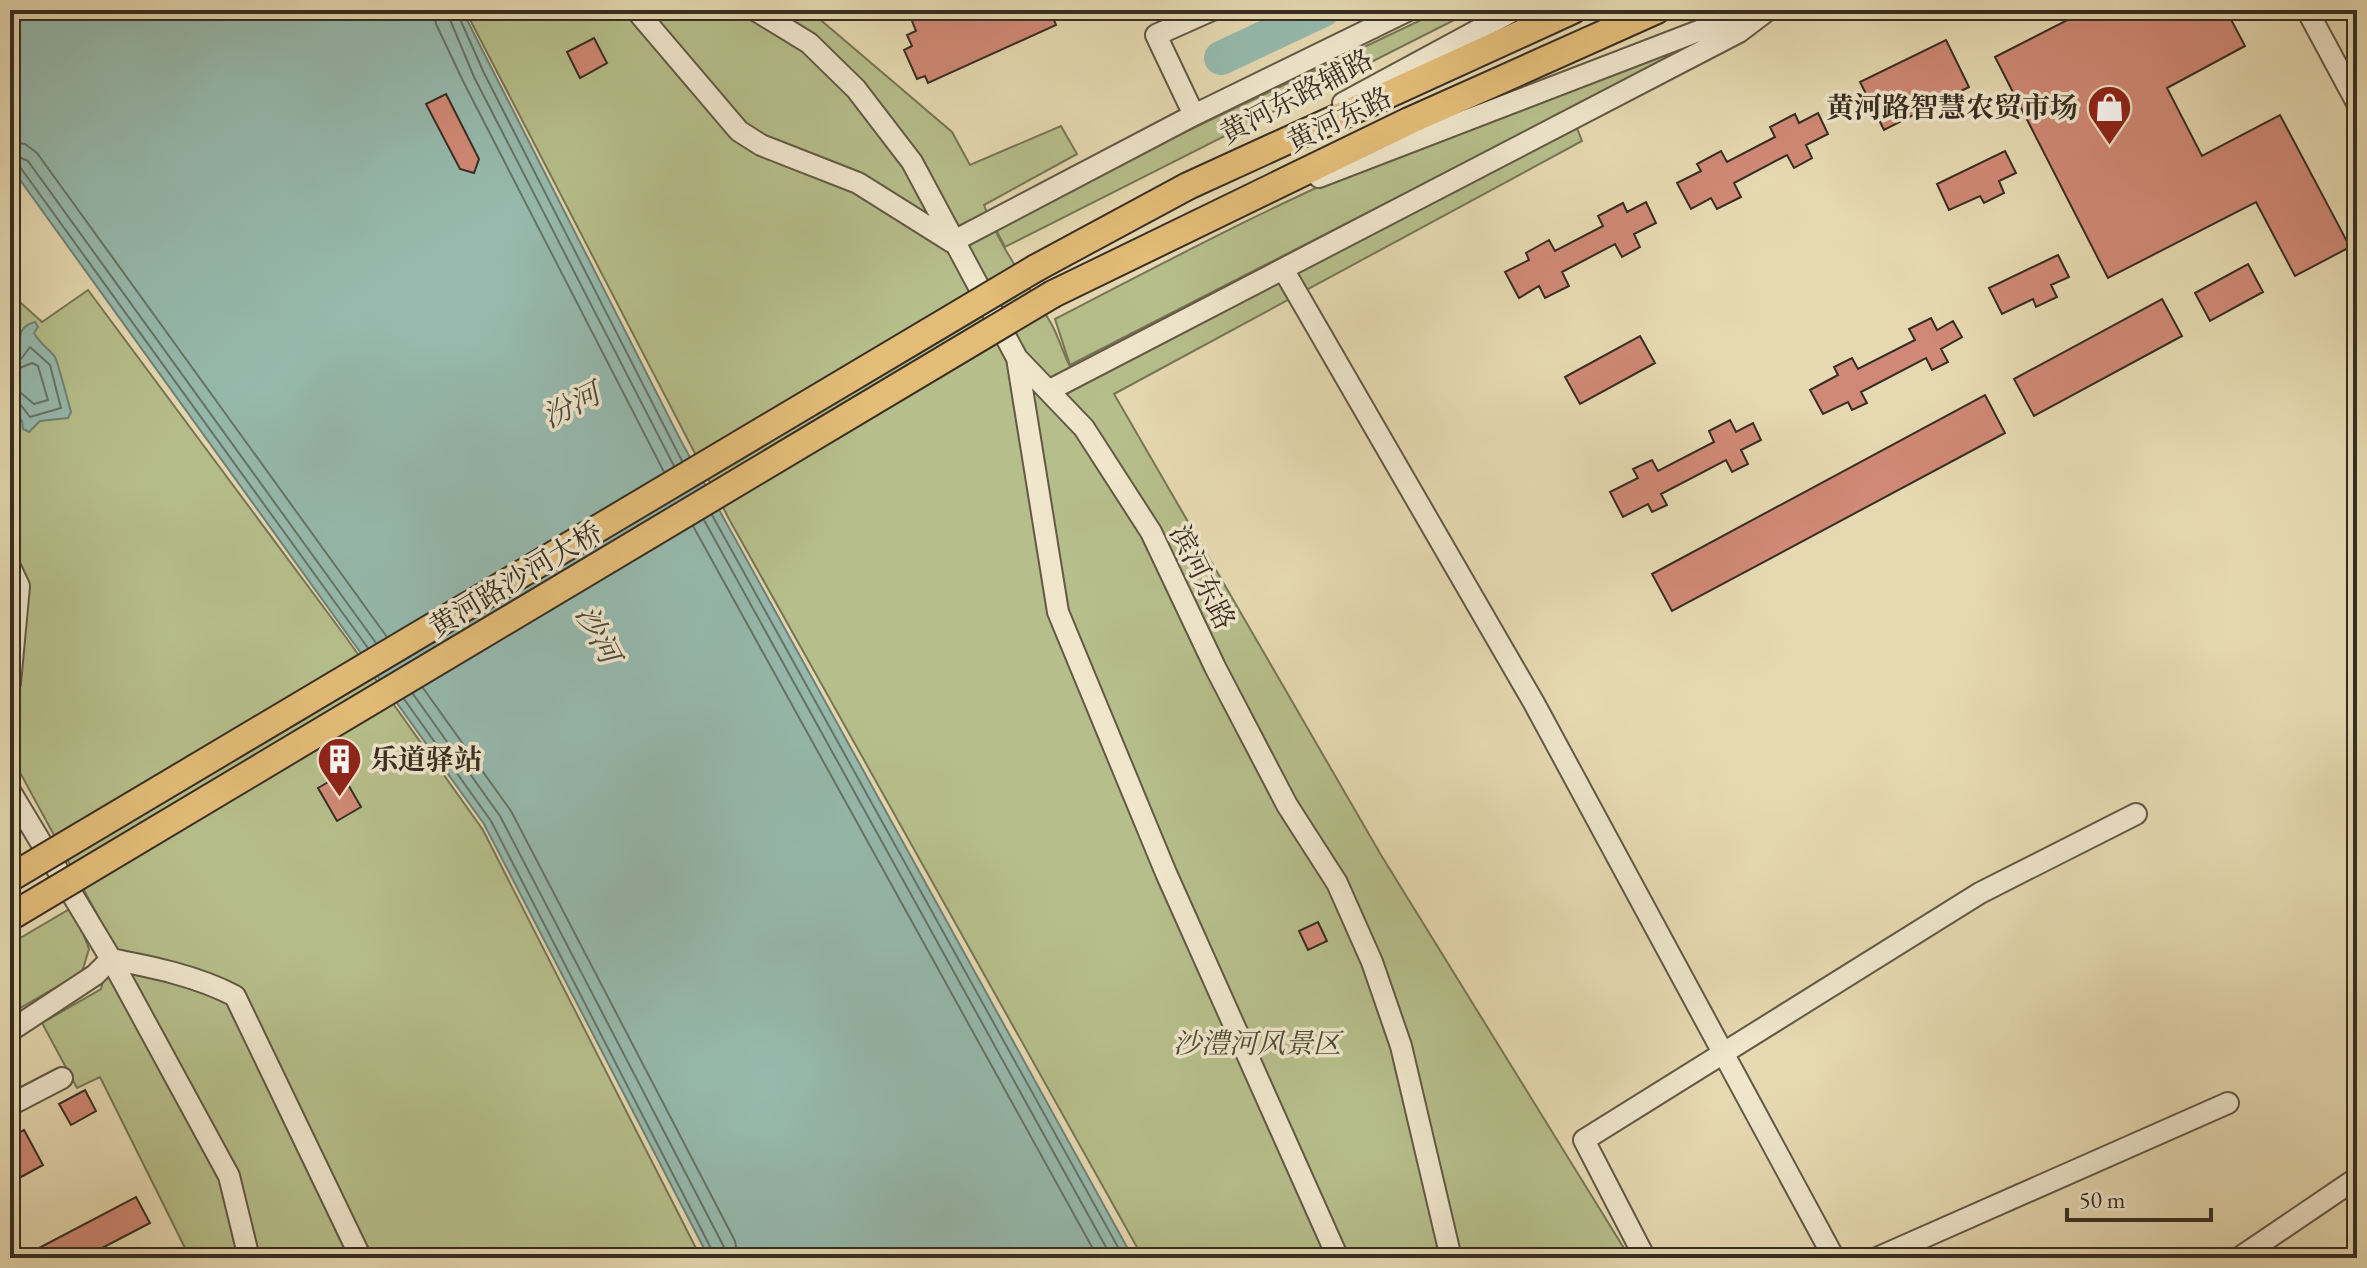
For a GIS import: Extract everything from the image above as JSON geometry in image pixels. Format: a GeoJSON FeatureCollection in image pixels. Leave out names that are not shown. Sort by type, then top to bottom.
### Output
{"type":"FeatureCollection","features":[{"type":"Feature","properties":{"kind":"main road","name":"黄河东路"},"geometry":{"type":"LineString","coordinates":[[1036,268],[1188,186],[1573,10]]}},
{"type":"Feature","properties":{"kind":"main road","name":"黄河东路"},"geometry":{"type":"LineString","coordinates":[[1053,294],[1409,121],[1657,10]]}},
{"type":"Feature","properties":{"kind":"main road","name":"黄河路沙河大桥"},"geometry":{"type":"LineString","coordinates":[[10,878],[1036,268]]}},
{"type":"Feature","properties":{"kind":"main road","name":"黄河路沙河大桥"},"geometry":{"type":"LineString","coordinates":[[10,917],[1053,294]]}},
{"type":"Feature","properties":{"kind":"street"},"geometry":{"type":"LineString","coordinates":[[636,10],[739,131],[761,145],[858,183],[952,242],[1194,115],[1409,10]]}},
{"type":"Feature","properties":{"kind":"street","name":"滨河东路"},"geometry":{"type":"LineString","coordinates":[[755,10],[809,43],[856,89],[912,162],[952,242],[1017,358],[1084,428],[1151,532],[1215,667],[1287,805],[1337,883],[1372,962],[1401,1046],[1451,1258]]}},
{"type":"Feature","properties":{"kind":"street"},"geometry":{"type":"LineString","coordinates":[[1194,115],[1156,35],[1212,10]]}},
{"type":"Feature","properties":{"kind":"street","name":"黄河东路辅路"},"geometry":{"type":"LineString","coordinates":[[1188,186],[1515,10]]}},
{"type":"Feature","properties":{"kind":"street"},"geometry":{"type":"LineString","coordinates":[[1200,223],[1753,10]]}},
{"type":"Feature","properties":{"kind":"street"},"geometry":{"type":"LineString","coordinates":[[1050,390],[1739,32],[1768,10]]}},
{"type":"Feature","properties":{"kind":"street"},"geometry":{"type":"LineString","coordinates":[[2307,10],[2357,103]]}},
{"type":"Feature","properties":{"kind":"street"},"geometry":{"type":"LineString","coordinates":[[1283,269],[1534,703],[1834,1258]]}},
{"type":"Feature","properties":{"kind":"street"},"geometry":{"type":"LineString","coordinates":[[1017,358],[1058,612],[1166,873],[1338,1258]]}},
{"type":"Feature","properties":{"kind":"street"},"geometry":{"type":"LineString","coordinates":[[10,567],[19,586],[10,683]]}},
{"type":"Feature","properties":{"kind":"street"},"geometry":{"type":"LineString","coordinates":[[10,791],[111,959],[229,1176],[249,1258]]}},
{"type":"Feature","properties":{"kind":"street"},"geometry":{"type":"LineString","coordinates":[[1645,1258],[1584,1140],[1980,893],[2136,814]]}},
{"type":"Feature","properties":{"kind":"street"},"geometry":{"type":"LineString","coordinates":[[10,1031],[95,975],[111,959]]}},
{"type":"Feature","properties":{"kind":"street"},"geometry":{"type":"LineString","coordinates":[[111,959],[152,967],[235,996],[361,1258]]}},
{"type":"Feature","properties":{"kind":"street"},"geometry":{"type":"LineString","coordinates":[[10,1105],[62,1078]]}},
{"type":"Feature","properties":{"kind":"street"},"geometry":{"type":"LineString","coordinates":[[1877,1258],[2228,1103]]}},
{"type":"Feature","properties":{"kind":"street"},"geometry":{"type":"LineString","coordinates":[[2239,1258],[2357,1178]]}},
{"type":"Feature","properties":{"kind":"green space","name":"沙澧河风景区"},"geometry":{"type":"Polygon","coordinates":[[[465,10],[809,10],[952,132],[970,165],[1061,126],[1077,154],[984,205],[1006,251],[1052,325],[1079,380],[1575,123],[1582,141],[1114,394],[1381,855],[1630,1258],[1143,1258],[729,519],[465,10]]]}},
{"type":"Feature","properties":{"kind":"green space"},"geometry":{"type":"Polygon","coordinates":[[[1442,10],[1474,10],[1005,247],[996,230],[1164,142],[1442,10]]]}},
{"type":"Feature","properties":{"kind":"green space"},"geometry":{"type":"Polygon","coordinates":[[[1716,34],[1070,365],[1055,319],[1142,274],[1274,208],[1409,147],[1716,34]]]}},
{"type":"Feature","properties":{"kind":"green space"},"geometry":{"type":"Polygon","coordinates":[[[88,290],[345,636],[483,830],[701,1258],[190,1258],[100,1077],[77,1088],[42,1023],[101,989],[112,942],[10,754],[10,293],[42,322],[88,290]]]}},
{"type":"Feature","properties":{"kind":"green space"},"geometry":{"type":"Polygon","coordinates":[[[73,907],[89,949],[82,972],[10,1014],[10,944],[73,907]]]}},
{"type":"Feature","properties":{"kind":"water","name":"沙河"},"geometry":{"type":"Polygon","coordinates":[[[10,10],[462,10],[681,441],[1133,1258],[709,1258],[484,824],[10,166],[10,10]]]}},
{"type":"Feature","properties":{"kind":"water"},"geometry":{"type":"Polygon","coordinates":[[[35,322],[38,327],[34,333],[55,357],[71,412],[68,418],[40,421],[29,432],[23,429],[22,421],[10,407],[10,355],[17,353],[22,330],[35,322]]]}},
{"type":"Feature","properties":{"kind":"building"},"geometry":{"type":"Polygon","coordinates":[[[935,10],[1050,10],[1056,25],[928,83],[925,76],[917,79],[904,50],[912,46],[907,35],[916,31],[912,21],[935,10]]]}},
{"type":"Feature","properties":{"kind":"building","name":"黄河路智慧农贸市场"},"geometry":{"type":"Polygon","coordinates":[[[2087,10],[2226,10],[2245,46],[2167,88],[2202,156],[2280,115],[2350,247],[2295,276],[2256,202],[2108,278],[1995,57],[2087,10]]]}},
{"type":"Feature","properties":{"kind":"building"},"geometry":{"type":"Polygon","coordinates":[[[594,38],[607,63],[580,78],[567,52],[594,38]]]}},
{"type":"Feature","properties":{"kind":"building"},"geometry":{"type":"Polygon","coordinates":[[[1946,40],[1969,87],[1884,130],[1860,82],[1946,40]]]}},
{"type":"Feature","properties":{"kind":"building"},"geometry":{"type":"Polygon","coordinates":[[[446,94],[479,159],[474,173],[460,169],[426,104],[446,94]]]}},
{"type":"Feature","properties":{"kind":"building"},"geometry":{"type":"Polygon","coordinates":[[[1818,113],[1828,134],[1806,145],[1812,158],[1794,168],[1787,155],[1734,183],[1741,197],[1717,209],[1711,198],[1691,209],[1677,183],[1701,171],[1697,164],[1721,151],[1727,162],[1775,137],[1770,127],[1795,114],[1799,123],[1818,113]]]}},
{"type":"Feature","properties":{"kind":"building"},"geometry":{"type":"Polygon","coordinates":[[[2005,151],[2016,173],[1999,181],[2004,193],[1984,203],[1980,196],[1949,210],[1937,184],[2005,151]]]}},
{"type":"Feature","properties":{"kind":"building"},"geometry":{"type":"Polygon","coordinates":[[[1646,202],[1656,223],[1634,234],[1640,247],[1622,257],[1615,244],[1562,272],[1569,286],[1545,298],[1539,286],[1519,298],[1505,272],[1529,260],[1526,253],[1549,240],[1555,251],[1603,226],[1598,216],[1623,203],[1627,212],[1646,202]]]}},
{"type":"Feature","properties":{"kind":"building"},"geometry":{"type":"Polygon","coordinates":[[[2058,255],[2069,277],[2051,285],[2057,297],[2036,307],[2033,299],[2002,314],[1989,288],[2058,255]]]}},
{"type":"Feature","properties":{"kind":"building"},"geometry":{"type":"Polygon","coordinates":[[[2248,264],[2263,292],[2210,321],[2195,293],[2248,264]]]}},
{"type":"Feature","properties":{"kind":"building"},"geometry":{"type":"Polygon","coordinates":[[[2162,299],[2182,336],[2034,416],[2014,379],[2162,299]]]}},
{"type":"Feature","properties":{"kind":"building"},"geometry":{"type":"Polygon","coordinates":[[[1931,318],[1937,330],[1953,321],[1962,337],[1941,349],[1948,362],[1932,370],[1926,358],[1861,392],[1867,403],[1852,410],[1848,402],[1823,414],[1810,390],[1838,375],[1834,367],[1852,358],[1858,369],[1915,340],[1909,329],[1931,318]]]}},
{"type":"Feature","properties":{"kind":"building"},"geometry":{"type":"Polygon","coordinates":[[[1640,336],[1655,363],[1580,404],[1565,377],[1640,336]]]}},
{"type":"Feature","properties":{"kind":"building"},"geometry":{"type":"Polygon","coordinates":[[[1985,395],[2005,433],[1672,611],[1652,574],[1985,395]]]}},
{"type":"Feature","properties":{"kind":"building"},"geometry":{"type":"Polygon","coordinates":[[[1730,420],[1736,432],[1753,423],[1761,440],[1741,450],[1748,464],[1732,472],[1726,460],[1661,494],[1667,505],[1652,512],[1648,504],[1623,517],[1610,492],[1638,478],[1633,469],[1652,460],[1658,471],[1714,442],[1709,431],[1730,420]]]}},
{"type":"Feature","properties":{"kind":"building","name":"乐道驿站"},"geometry":{"type":"Polygon","coordinates":[[[342,774],[361,807],[337,821],[318,788],[342,774]]]}},
{"type":"Feature","properties":{"kind":"building"},"geometry":{"type":"Polygon","coordinates":[[[1318,922],[1327,941],[1308,950],[1299,931],[1318,922]]]}},
{"type":"Feature","properties":{"kind":"building"},"geometry":{"type":"Polygon","coordinates":[[[85,1090],[96,1111],[71,1125],[59,1104],[85,1090]]]}},
{"type":"Feature","properties":{"kind":"building"},"geometry":{"type":"Polygon","coordinates":[[[24,1130],[43,1165],[10,1183],[10,1138],[24,1130]]]}},
{"type":"Feature","properties":{"kind":"building"},"geometry":{"type":"Polygon","coordinates":[[[136,1197],[150,1223],[83,1258],[20,1258],[136,1197]]]}},
{"type":"Feature","properties":{"kind":"waterway","name":"汾河"},"geometry":{"type":"LineString","coordinates":[[1221,58],[1323,10]]}},
{"type":"Feature","properties":{"kind":"place","name":"黄河路智慧农贸市场"},"geometry":{"type":"Point","coordinates":[2109,146]}},
{"type":"Feature","properties":{"kind":"place","name":"乐道驿站"},"geometry":{"type":"Point","coordinates":[339,798]}}]}
